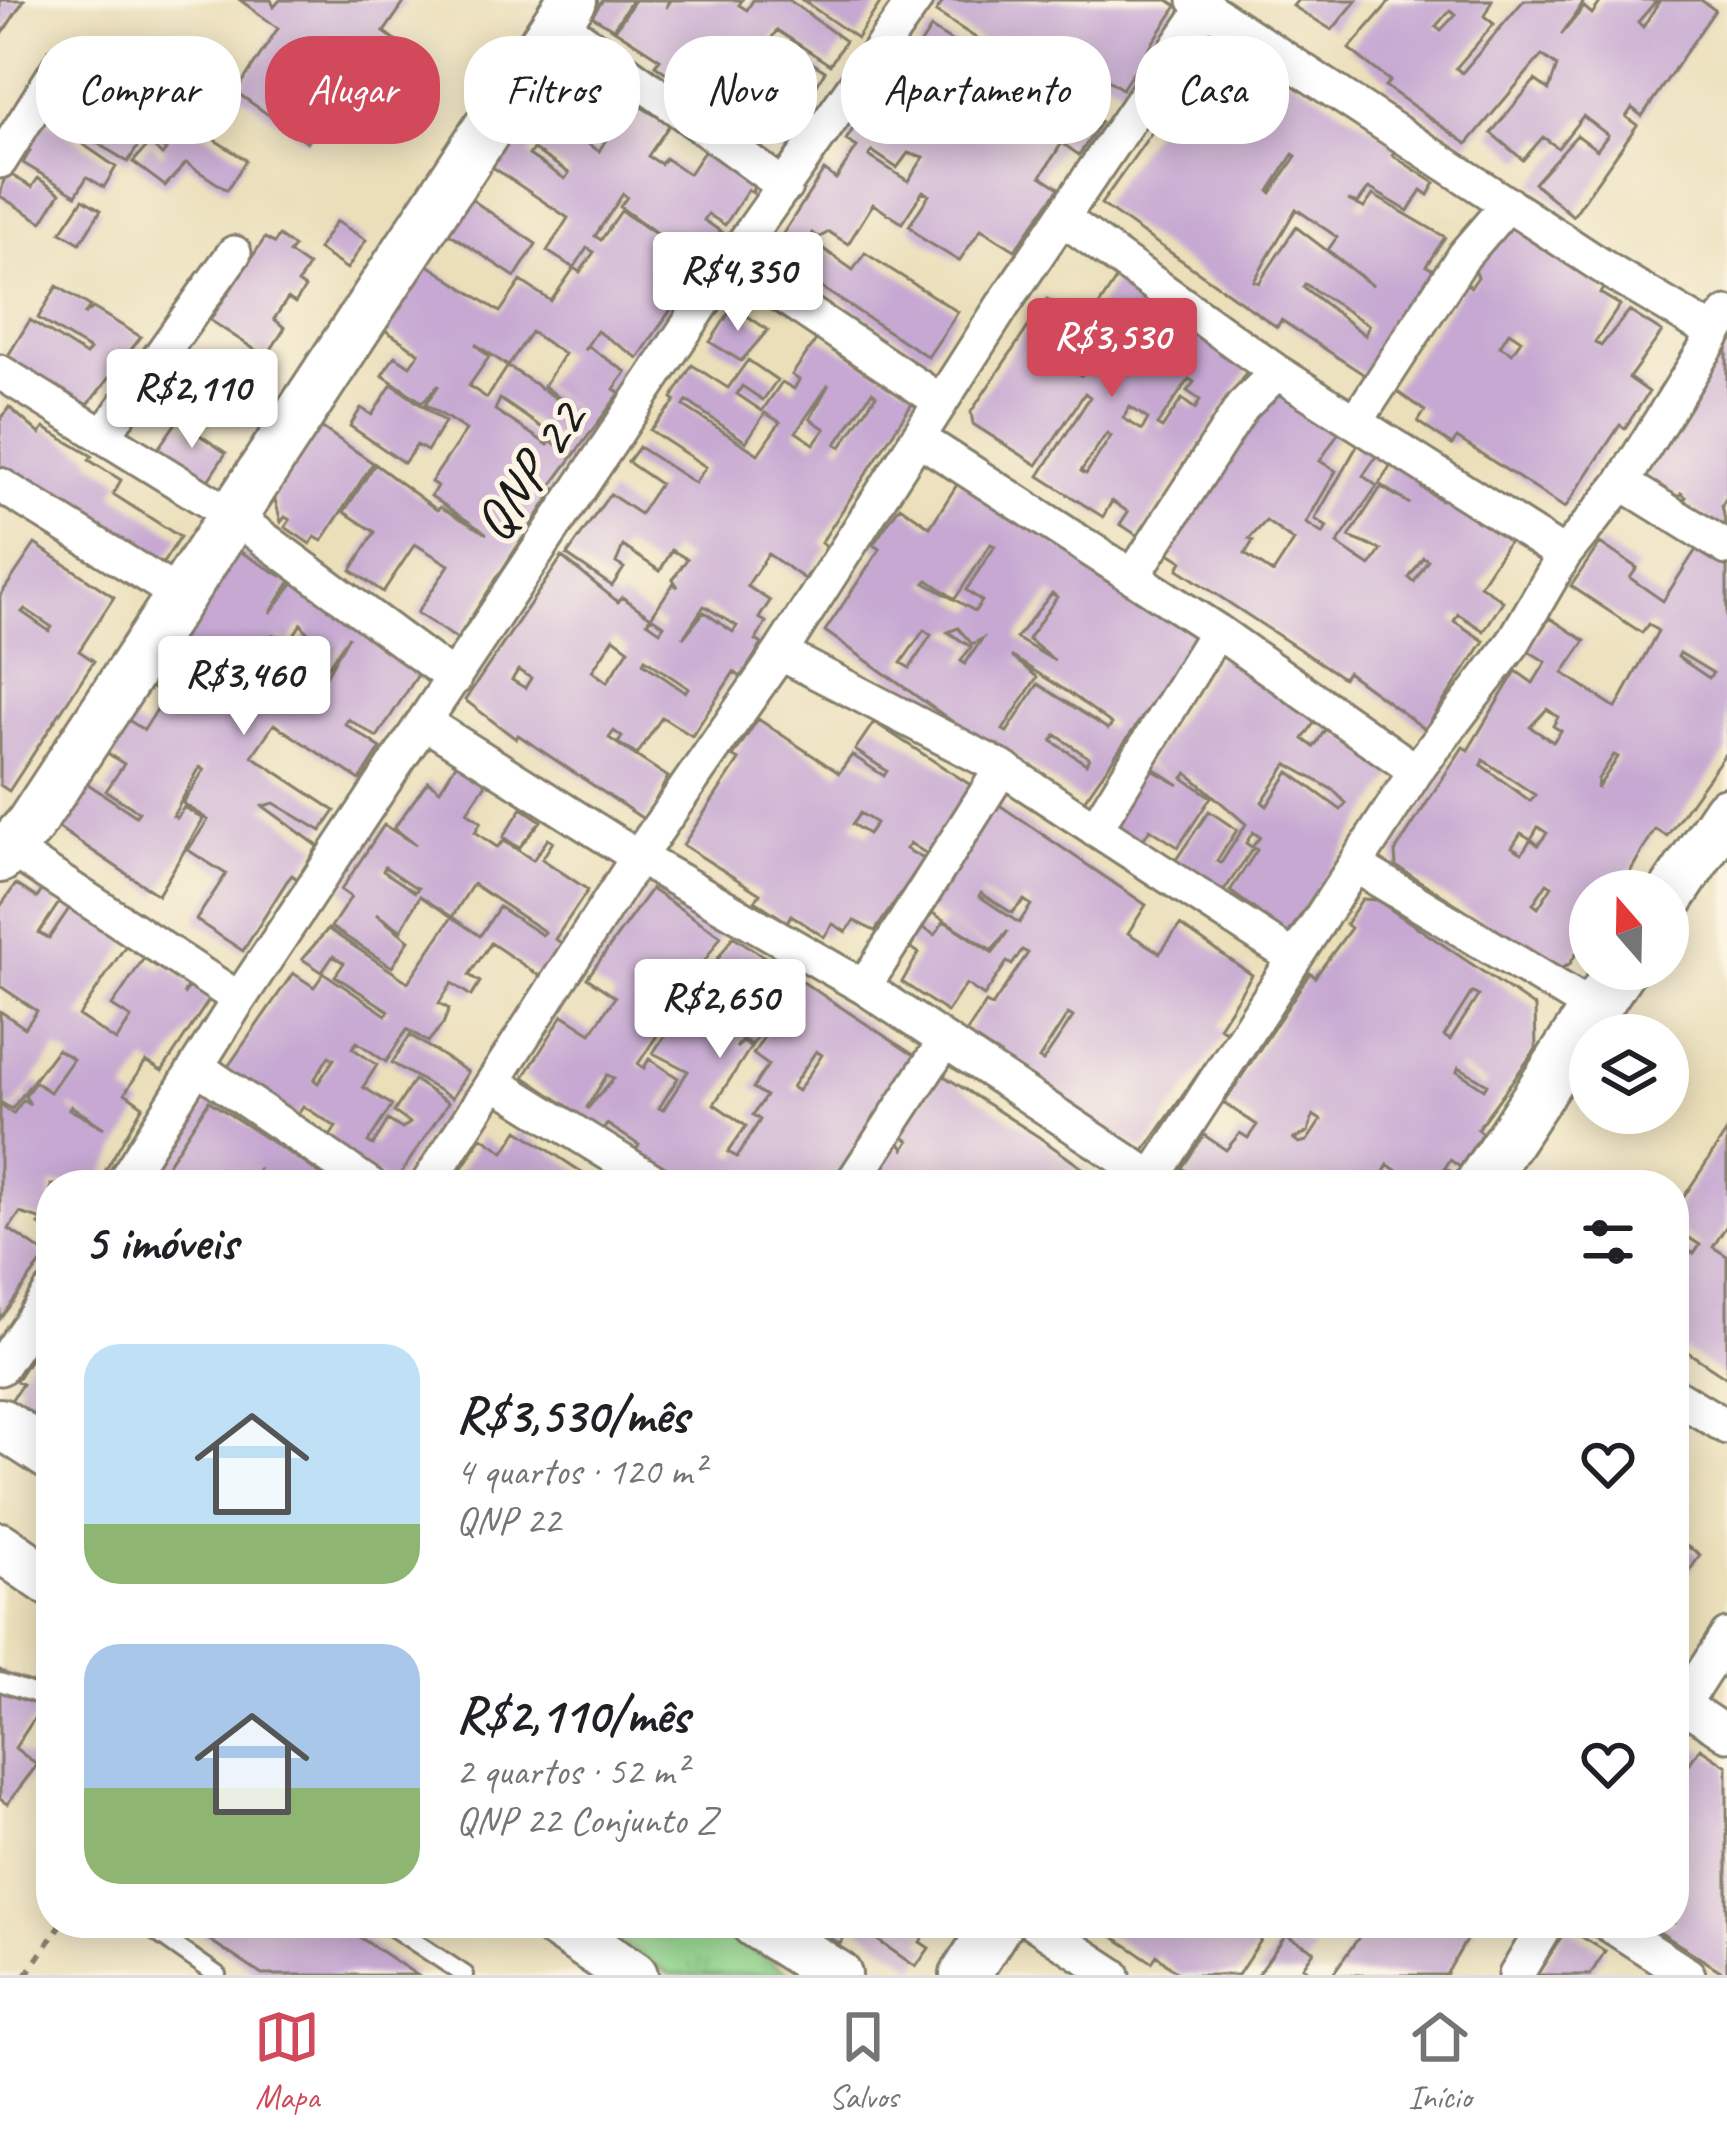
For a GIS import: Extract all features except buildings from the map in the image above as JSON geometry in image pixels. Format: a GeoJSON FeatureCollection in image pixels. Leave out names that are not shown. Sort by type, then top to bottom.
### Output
{"type":"FeatureCollection","features":[{"type":"Feature","properties":{"kind":"street","name":"QNP 22"},"geometry":{"type":"LineString","coordinates":[[132,1170],[238,1000],[427,724],[731,261],[915,0]]}},
{"type":"Feature","properties":{"kind":"street"},"geometry":{"type":"LineString","coordinates":[[438,1170],[638,857],[780,652],[1200,4],[1508,205],[1721,324],[1622,483],[1564,555],[1514,643],[1416,771],[1157,1170]]}},
{"type":"Feature","properties":{"kind":"street"},"geometry":{"type":"LineString","coordinates":[[238,1000],[3,849],[29,826],[236,518],[565,11],[785,187]]}},
{"type":"Feature","properties":{"kind":"street"},"geometry":{"type":"LineString","coordinates":[[0,161],[36,104]]}},
{"type":"Feature","properties":{"kind":"street"},"geometry":{"type":"LineString","coordinates":[[1357,420],[1464,255],[1508,205]]}},
{"type":"Feature","properties":{"kind":"street"},"geometry":{"type":"LineString","coordinates":[[1062,218],[1277,372],[1564,555]]}},
{"type":"Feature","properties":{"kind":"street"},"geometry":{"type":"LineString","coordinates":[[103,436],[234,253]]}},
{"type":"Feature","properties":{"kind":"street"},"geometry":{"type":"LineString","coordinates":[[731,261],[940,400]]}},
{"type":"Feature","properties":{"kind":"street"},"geometry":{"type":"LineString","coordinates":[[0,372],[236,518],[454,679]]}},
{"type":"Feature","properties":{"kind":"street"},"geometry":{"type":"LineString","coordinates":[[1133,576],[1242,407],[1277,372]]}},
{"type":"Feature","properties":{"kind":"street"},"geometry":{"type":"LineString","coordinates":[[918,438],[1217,632],[1416,771]]}},
{"type":"Feature","properties":{"kind":"street"},"geometry":{"type":"LineString","coordinates":[[1622,483],[1727,548]]}},
{"type":"Feature","properties":{"kind":"street"},"geometry":{"type":"LineString","coordinates":[[0,484],[182,597]]}},
{"type":"Feature","properties":{"kind":"street"},"geometry":{"type":"LineString","coordinates":[[1095,829],[1217,632]]}},
{"type":"Feature","properties":{"kind":"street"},"geometry":{"type":"LineString","coordinates":[[780,652],[1002,768],[1294,958]]}},
{"type":"Feature","properties":{"kind":"street"},"geometry":{"type":"LineString","coordinates":[[427,724],[638,857],[864,987],[1134,1170]]}},
{"type":"Feature","properties":{"kind":"street"},"geometry":{"type":"LineString","coordinates":[[864,987],[1002,768]]}},
{"type":"Feature","properties":{"kind":"street"},"geometry":{"type":"LineString","coordinates":[[1688,870],[1727,812]]}},
{"type":"Feature","properties":{"kind":"street"},"geometry":{"type":"LineString","coordinates":[[1358,867],[1594,1009]]}},
{"type":"Feature","properties":{"kind":"street"},"geometry":{"type":"LineString","coordinates":[[1489,1170],[1607,990]]}},
{"type":"Feature","properties":{"kind":"street"},"geometry":{"type":"LineString","coordinates":[[861,1170],[945,1041]]}},
{"type":"Feature","properties":{"kind":"street"},"geometry":{"type":"LineString","coordinates":[[199,1068],[348,1170]]}},
{"type":"Feature","properties":{"kind":"street"},"geometry":{"type":"LineString","coordinates":[[496,1084],[636,1170]]}},
{"type":"Feature","properties":{"kind":"street"},"geometry":{"type":"LineString","coordinates":[[0,1368],[36,1314]]}},
{"type":"Feature","properties":{"kind":"street"},"geometry":{"type":"LineString","coordinates":[[1689,1404],[1727,1427]]}},
{"type":"Feature","properties":{"kind":"street"},"geometry":{"type":"LineString","coordinates":[[0,1423],[36,1446]]}},
{"type":"Feature","properties":{"kind":"street"},"geometry":{"type":"LineString","coordinates":[[0,1547],[36,1572]]}},
{"type":"Feature","properties":{"kind":"street"},"geometry":{"type":"LineString","coordinates":[[1689,1694],[1727,1636]]}},
{"type":"Feature","properties":{"kind":"street"},"geometry":{"type":"LineString","coordinates":[[1689,1716],[1727,1734]]}},
{"type":"Feature","properties":{"kind":"street"},"geometry":{"type":"LineString","coordinates":[[578,1938],[633,1975]]}},
{"type":"Feature","properties":{"kind":"street"},"geometry":{"type":"LineString","coordinates":[[779,1938],[837,1975]]}},
{"type":"Feature","properties":{"kind":"street"},"geometry":{"type":"LineString","coordinates":[[965,1975],[988,1938]]}},
{"type":"Feature","properties":{"kind":"street"},"geometry":{"type":"LineString","coordinates":[[1057,1938],[1113,1975]]}},
{"type":"Feature","properties":{"kind":"street"},"geometry":{"type":"LineString","coordinates":[[1516,1975],[1538,1938]]}},
{"type":"Feature","properties":{"kind":"street"},"geometry":{"type":"LineString","coordinates":[[1630,1938],[1688,1975]]}},
{"type":"Feature","properties":{"kind":"lane"},"geometry":{"type":"LineString","coordinates":[[0,1682],[36,1695]]}},
{"type":"Feature","properties":{"kind":"lane"},"geometry":{"type":"LineString","coordinates":[[164,1938],[217,1975]]}},
{"type":"Feature","properties":{"kind":"lane"},"geometry":{"type":"LineString","coordinates":[[409,1938],[465,1975]]}},
{"type":"Feature","properties":{"kind":"path"},"geometry":{"type":"LineString","coordinates":[[26,1975],[52,1938]]}},
{"type":"Feature","properties":{"kind":"green space"},"geometry":{"type":"Polygon","coordinates":[[[614,1938],[736,1938],[792,1975],[670,1975],[614,1938]]]}}]}
